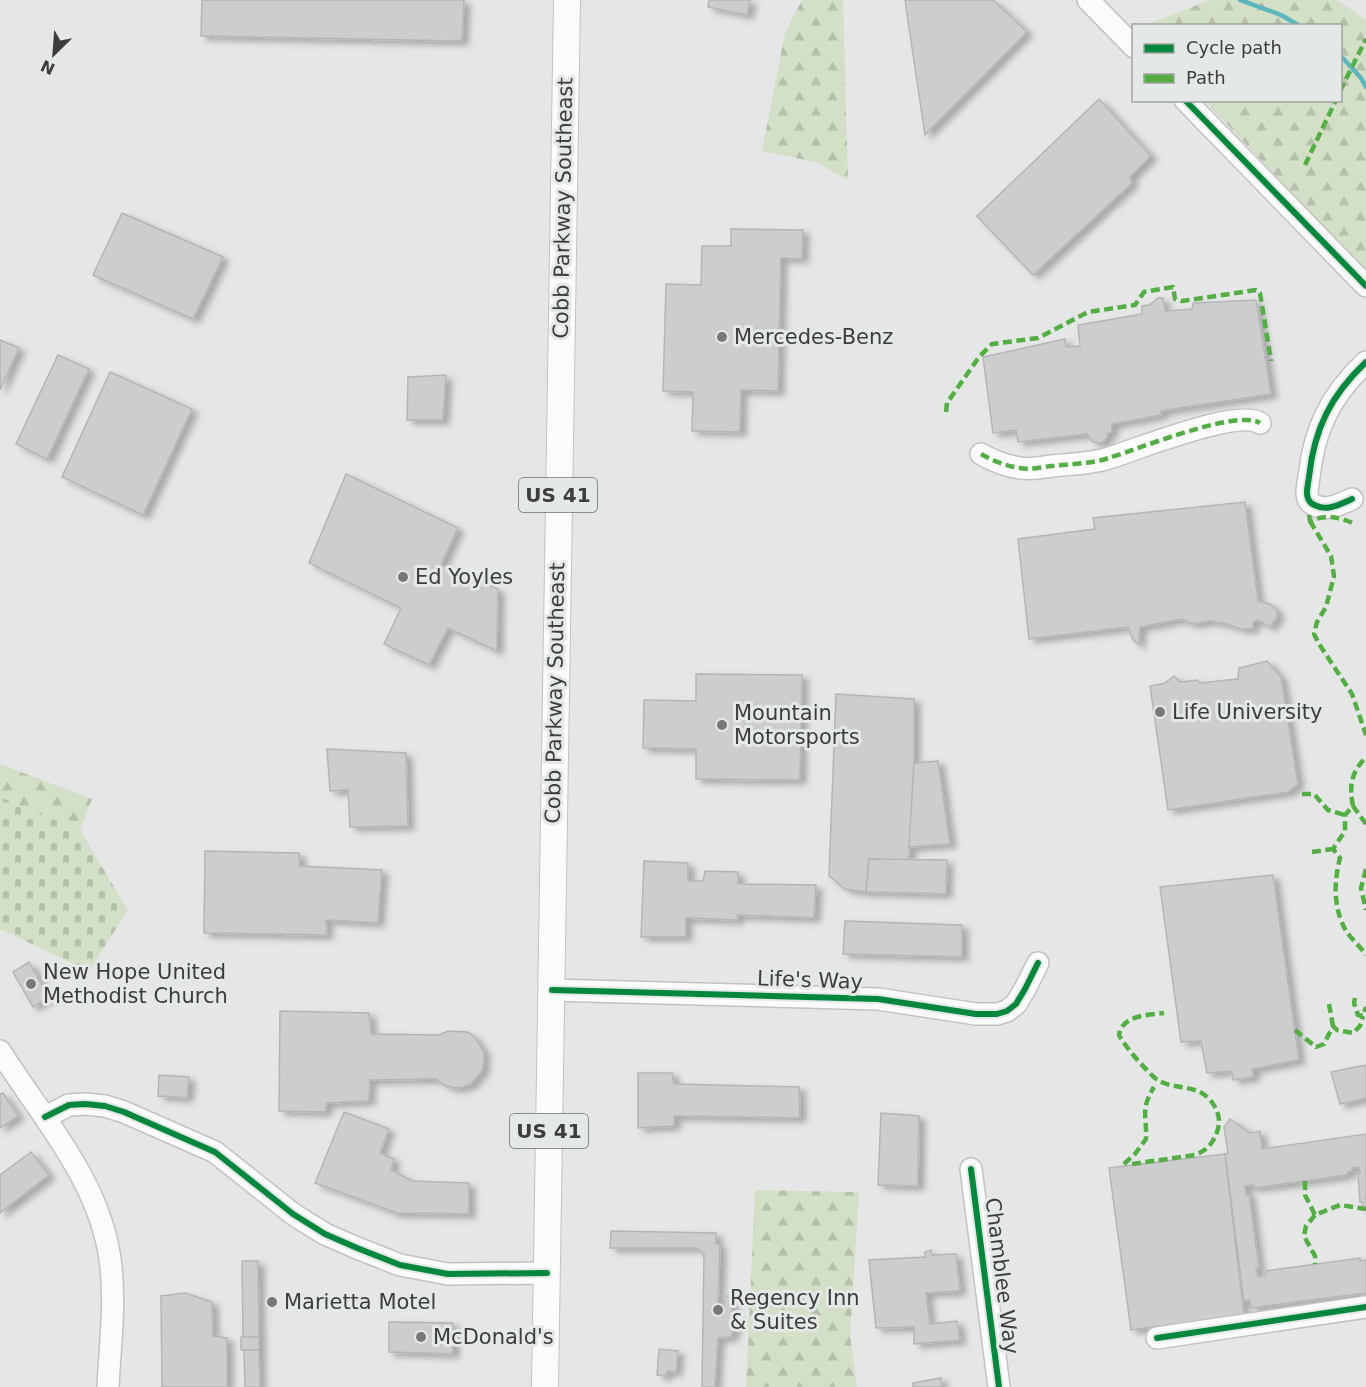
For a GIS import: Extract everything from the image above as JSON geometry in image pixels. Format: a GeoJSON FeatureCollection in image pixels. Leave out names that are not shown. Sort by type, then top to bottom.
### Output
{"type":"FeatureCollection","features":[{"type":"Feature","properties":{"kind":"main road","name":"Cobb Parkway Southeast"},"geometry":{"type":"LineString","coordinates":[[545,1387],[567,0]]}},
{"type":"Feature","properties":{"kind":"street"},"geometry":{"type":"LineString","coordinates":[[1088,0],[1132,45]]}},
{"type":"Feature","properties":{"kind":"street"},"geometry":{"type":"LineString","coordinates":[[1187,102],[1366,286]]}},
{"type":"Feature","properties":{"kind":"street"},"geometry":{"type":"LineString","coordinates":[[1352,499],[1322,508],[1309,501],[1306,494],[1310,461],[1320,426],[1337,393],[1366,362]]}},
{"type":"Feature","properties":{"kind":"street"},"geometry":{"type":"LineString","coordinates":[[981,454],[995,462],[1022,469],[1081,463],[1099,461],[1204,427],[1238,419],[1253,419],[1260,423]]}},
{"type":"Feature","properties":{"kind":"street","name":"Life's Way"},"geometry":{"type":"LineString","coordinates":[[552,990],[878,999],[986,1014],[1002,1012],[1016,1004],[1038,963]]}},
{"type":"Feature","properties":{"kind":"street"},"geometry":{"type":"LineString","coordinates":[[0,1051],[71,1158],[93,1200],[110,1258],[112,1314],[108,1387]]}},
{"type":"Feature","properties":{"kind":"street"},"geometry":{"type":"LineString","coordinates":[[45,1117],[69,1105],[105,1106],[124,1112],[214,1152],[293,1214],[325,1234],[400,1265],[448,1274],[547,1273]]}},
{"type":"Feature","properties":{"kind":"street","name":"Chamblee Way"},"geometry":{"type":"LineString","coordinates":[[971,1169],[999,1387]]}},
{"type":"Feature","properties":{"kind":"street"},"geometry":{"type":"LineString","coordinates":[[1157,1338],[1366,1307]]}},
{"type":"Feature","properties":{"kind":"green space"},"geometry":{"type":"Polygon","coordinates":[[[802,0],[843,0],[848,180],[815,162],[762,151],[785,33],[802,0]]]}},
{"type":"Feature","properties":{"kind":"green space"},"geometry":{"type":"Polygon","coordinates":[[[1210,0],[1337,0],[1366,20],[1366,272],[1206,102],[1342,102],[1342,24],[1148,24],[1210,0]]]}},
{"type":"Feature","properties":{"kind":"green space"},"geometry":{"type":"Polygon","coordinates":[[[0,764],[92,799],[80,830],[0,797],[0,764]]]}},
{"type":"Feature","properties":{"kind":"green space"},"geometry":{"type":"Polygon","coordinates":[[[0,797],[80,830],[128,910],[89,971],[0,929],[0,797]]]}},
{"type":"Feature","properties":{"kind":"green space"},"geometry":{"type":"Polygon","coordinates":[[[755,1190],[859,1192],[850,1335],[857,1387],[746,1387],[755,1190]]]}},
{"type":"Feature","properties":{"kind":"building"},"geometry":{"type":"Polygon","coordinates":[[[202,0],[464,0],[462,41],[201,36],[202,0]]]}},
{"type":"Feature","properties":{"kind":"building"},"geometry":{"type":"Polygon","coordinates":[[[709,0],[750,0],[747,15],[708,7],[709,0]]]}},
{"type":"Feature","properties":{"kind":"building"},"geometry":{"type":"Polygon","coordinates":[[[905,0],[993,0],[1027,32],[925,135],[905,0]]]}},
{"type":"Feature","properties":{"kind":"building"},"geometry":{"type":"Polygon","coordinates":[[[1099,99],[1151,156],[1130,177],[1132,183],[1033,275],[977,216],[1099,99]]]}},
{"type":"Feature","properties":{"kind":"building"},"geometry":{"type":"Polygon","coordinates":[[[122,213],[223,257],[193,319],[93,275],[122,213]]]}},
{"type":"Feature","properties":{"kind":"building","name":"Mercedes-Benz"},"geometry":{"type":"Polygon","coordinates":[[[731,229],[803,230],[802,259],[781,258],[778,391],[741,390],[740,432],[692,431],[693,392],[663,391],[666,284],[701,285],[702,246],[731,246],[731,229]]]}},
{"type":"Feature","properties":{"kind":"building"},"geometry":{"type":"Polygon","coordinates":[[[1158,298],[1163,298],[1165,311],[1192,309],[1193,303],[1256,300],[1271,394],[1161,411],[1161,415],[1112,424],[1112,432],[1108,433],[1107,438],[1101,443],[1093,442],[1087,434],[1018,442],[1016,430],[993,433],[983,357],[1065,339],[1066,347],[1080,346],[1078,325],[1142,314],[1142,306],[1149,305],[1158,298]]]}},
{"type":"Feature","properties":{"kind":"building"},"geometry":{"type":"Polygon","coordinates":[[[0,340],[19,348],[0,390],[0,340]]]}},
{"type":"Feature","properties":{"kind":"building"},"geometry":{"type":"Polygon","coordinates":[[[58,355],[89,369],[47,459],[16,444],[58,355]]]}},
{"type":"Feature","properties":{"kind":"building"},"geometry":{"type":"Polygon","coordinates":[[[110,372],[192,409],[143,515],[62,477],[110,372]]]}},
{"type":"Feature","properties":{"kind":"building"},"geometry":{"type":"Polygon","coordinates":[[[446,375],[443,420],[407,420],[408,377],[446,375]]]}},
{"type":"Feature","properties":{"kind":"building","name":"Ed Yoyles"},"geometry":{"type":"Polygon","coordinates":[[[346,474],[458,528],[441,565],[498,589],[497,651],[448,628],[429,665],[384,644],[401,608],[309,563],[346,474]]]}},
{"type":"Feature","properties":{"kind":"building"},"geometry":{"type":"Polygon","coordinates":[[[1245,502],[1258,601],[1270,604],[1277,610],[1277,618],[1270,627],[1258,620],[1253,622],[1253,629],[1241,629],[1210,621],[1192,624],[1182,619],[1140,627],[1139,645],[1133,640],[1128,627],[1029,639],[1018,539],[1095,529],[1093,518],[1245,502]]]}},
{"type":"Feature","properties":{"kind":"building"},"geometry":{"type":"Polygon","coordinates":[[[1267,661],[1281,677],[1298,784],[1288,792],[1168,810],[1150,686],[1165,683],[1174,676],[1180,682],[1198,680],[1199,683],[1238,679],[1239,668],[1267,661]]]}},
{"type":"Feature","properties":{"kind":"building","name":"Mountain Motorsports"},"geometry":{"type":"Polygon","coordinates":[[[696,674],[802,675],[800,780],[696,779],[696,749],[643,748],[644,700],[696,701],[696,674]]]}},
{"type":"Feature","properties":{"kind":"building"},"geometry":{"type":"Polygon","coordinates":[[[836,694],[914,699],[914,763],[909,860],[869,859],[866,892],[845,889],[829,876],[836,694]]]}},
{"type":"Feature","properties":{"kind":"building"},"geometry":{"type":"Polygon","coordinates":[[[327,749],[406,753],[408,826],[350,827],[348,790],[330,791],[327,749]]]}},
{"type":"Feature","properties":{"kind":"building"},"geometry":{"type":"Polygon","coordinates":[[[938,761],[950,844],[909,847],[914,763],[938,761]]]}},
{"type":"Feature","properties":{"kind":"building"},"geometry":{"type":"Polygon","coordinates":[[[205,851],[299,853],[300,866],[382,870],[378,923],[326,920],[327,935],[204,933],[205,851]]]}},
{"type":"Feature","properties":{"kind":"building"},"geometry":{"type":"Polygon","coordinates":[[[869,859],[947,860],[946,894],[866,892],[869,859]]]}},
{"type":"Feature","properties":{"kind":"building"},"geometry":{"type":"Polygon","coordinates":[[[644,861],[688,863],[688,881],[703,881],[705,871],[738,872],[738,884],[816,885],[814,918],[737,915],[738,920],[686,918],[686,937],[641,937],[644,861]]]}},
{"type":"Feature","properties":{"kind":"building"},"geometry":{"type":"Polygon","coordinates":[[[1273,875],[1299,1060],[1252,1069],[1254,1077],[1233,1080],[1232,1071],[1207,1073],[1201,1041],[1181,1042],[1160,887],[1273,875]]]}},
{"type":"Feature","properties":{"kind":"building"},"geometry":{"type":"Polygon","coordinates":[[[845,921],[962,925],[962,957],[843,954],[845,921]]]}},
{"type":"Feature","properties":{"kind":"building","name":"New Hope United Methodist Church"},"geometry":{"type":"Polygon","coordinates":[[[29,962],[49,997],[33,1007],[13,972],[29,962]]]}},
{"type":"Feature","properties":{"kind":"building"},"geometry":{"type":"Polygon","coordinates":[[[280,1011],[369,1013],[371,1034],[439,1035],[448,1031],[467,1032],[474,1036],[484,1052],[483,1070],[471,1084],[463,1087],[454,1088],[436,1079],[370,1080],[369,1101],[327,1103],[325,1112],[279,1111],[280,1011]]]}},
{"type":"Feature","properties":{"kind":"building"},"geometry":{"type":"Polygon","coordinates":[[[1366,1065],[1366,1098],[1340,1104],[1331,1072],[1366,1065]]]}},
{"type":"Feature","properties":{"kind":"building"},"geometry":{"type":"Polygon","coordinates":[[[638,1073],[672,1073],[674,1084],[799,1087],[800,1118],[674,1116],[674,1126],[638,1128],[638,1073]]]}},
{"type":"Feature","properties":{"kind":"building"},"geometry":{"type":"Polygon","coordinates":[[[159,1075],[189,1077],[187,1098],[158,1096],[159,1075]]]}},
{"type":"Feature","properties":{"kind":"building"},"geometry":{"type":"Polygon","coordinates":[[[3,1093],[18,1116],[0,1128],[0,1094],[3,1093]]]}},
{"type":"Feature","properties":{"kind":"building"},"geometry":{"type":"Polygon","coordinates":[[[344,1112],[389,1129],[380,1153],[394,1159],[391,1170],[412,1181],[469,1183],[469,1214],[397,1213],[315,1183],[344,1112]]]}},
{"type":"Feature","properties":{"kind":"building"},"geometry":{"type":"Polygon","coordinates":[[[881,1113],[919,1116],[918,1186],[878,1185],[881,1113]]]}},
{"type":"Feature","properties":{"kind":"building"},"geometry":{"type":"Polygon","coordinates":[[[1230,1119],[1250,1133],[1260,1131],[1262,1149],[1366,1134],[1366,1208],[1363,1208],[1360,1202],[1359,1167],[1352,1168],[1347,1175],[1254,1188],[1254,1185],[1245,1186],[1246,1195],[1249,1194],[1259,1268],[1256,1268],[1258,1277],[1266,1275],[1266,1271],[1360,1258],[1360,1261],[1366,1260],[1366,1293],[1251,1308],[1250,1300],[1244,1301],[1225,1154],[1228,1153],[1224,1127],[1230,1119]]]}},
{"type":"Feature","properties":{"kind":"building"},"geometry":{"type":"Polygon","coordinates":[[[31,1152],[49,1175],[0,1213],[0,1175],[31,1152]]]}},
{"type":"Feature","properties":{"kind":"building"},"geometry":{"type":"Polygon","coordinates":[[[1225,1154],[1244,1315],[1131,1330],[1109,1168],[1225,1154]]]}},
{"type":"Feature","properties":{"kind":"building","name":"Regency Inn & Suites"},"geometry":{"type":"Polygon","coordinates":[[[611,1231],[716,1233],[716,1244],[720,1244],[718,1307],[724,1308],[724,1296],[732,1296],[732,1313],[737,1314],[737,1327],[733,1327],[732,1337],[718,1338],[715,1387],[702,1387],[704,1254],[697,1248],[610,1248],[611,1231]]]}},
{"type":"Feature","properties":{"kind":"building"},"geometry":{"type":"Polygon","coordinates":[[[931,1250],[932,1255],[956,1254],[960,1291],[926,1293],[930,1324],[957,1321],[960,1340],[914,1344],[914,1327],[876,1328],[869,1260],[925,1257],[925,1252],[931,1250]]]}},
{"type":"Feature","properties":{"kind":"building"},"geometry":{"type":"Polygon","coordinates":[[[242,1261],[258,1261],[259,1337],[243,1337],[242,1261]]]}},
{"type":"Feature","properties":{"kind":"building"},"geometry":{"type":"Polygon","coordinates":[[[185,1293],[212,1302],[213,1336],[227,1338],[227,1387],[162,1387],[161,1296],[185,1293]]]}},
{"type":"Feature","properties":{"kind":"building","name":"McDonald's"},"geometry":{"type":"Polygon","coordinates":[[[389,1322],[453,1323],[453,1354],[389,1352],[389,1322]]]}},
{"type":"Feature","properties":{"kind":"building"},"geometry":{"type":"Polygon","coordinates":[[[241,1337],[259,1337],[259,1350],[241,1350],[241,1337]]]}},
{"type":"Feature","properties":{"kind":"building","name":"Regency Inn & Suites"},"geometry":{"type":"Polygon","coordinates":[[[659,1349],[678,1351],[676,1372],[667,1371],[666,1376],[657,1375],[659,1349]]]}},
{"type":"Feature","properties":{"kind":"building"},"geometry":{"type":"Polygon","coordinates":[[[244,1350],[259,1350],[260,1387],[245,1387],[244,1350]]]}},
{"type":"Feature","properties":{"kind":"building"},"geometry":{"type":"Polygon","coordinates":[[[941,1378],[942,1387],[913,1387],[913,1383],[941,1378]]]}},
{"type":"Feature","properties":{"kind":"waterway"},"geometry":{"type":"LineString","coordinates":[[1240,0],[1281,15],[1297,24]]}},
{"type":"Feature","properties":{"kind":"waterway"},"geometry":{"type":"LineString","coordinates":[[1342,57],[1366,87]]}},
{"type":"Feature","properties":{"kind":"marked path"},"geometry":{"type":"LineString","coordinates":[[1342,87],[1366,39]]}},
{"type":"Feature","properties":{"kind":"marked path"},"geometry":{"type":"LineString","coordinates":[[1305,165],[1335,102]]}},
{"type":"Feature","properties":{"kind":"marked path"},"geometry":{"type":"LineString","coordinates":[[946,412],[947,403],[979,357],[992,344],[1038,338],[1088,312],[1135,305],[1144,292],[1173,287],[1175,299],[1182,301],[1256,290],[1260,293],[1271,361]]}},
{"type":"Feature","properties":{"kind":"marked path"},"geometry":{"type":"LineString","coordinates":[[981,454],[1010,466],[1032,469],[1102,460],[1183,433],[1229,421],[1248,420],[1260,423]]}},
{"type":"Feature","properties":{"kind":"marked path"},"geometry":{"type":"LineString","coordinates":[[1309,515],[1310,521],[1333,517],[1355,524]]}},
{"type":"Feature","properties":{"kind":"marked path"},"geometry":{"type":"LineString","coordinates":[[1310,521],[1331,556],[1334,576],[1326,607],[1317,622],[1314,634],[1352,694],[1366,735]]}},
{"type":"Feature","properties":{"kind":"marked path"},"geometry":{"type":"LineString","coordinates":[[1353,806],[1352,780],[1357,768],[1366,757]]}},
{"type":"Feature","properties":{"kind":"marked path"},"geometry":{"type":"LineString","coordinates":[[1302,794],[1314,794],[1328,810],[1345,815]]}},
{"type":"Feature","properties":{"kind":"marked path"},"geometry":{"type":"LineString","coordinates":[[1366,824],[1353,806],[1345,815],[1345,831],[1333,849],[1340,858],[1336,885],[1338,912],[1347,932],[1366,955]]}},
{"type":"Feature","properties":{"kind":"marked path"},"geometry":{"type":"LineString","coordinates":[[1312,852],[1333,849]]}},
{"type":"Feature","properties":{"kind":"marked path"},"geometry":{"type":"LineString","coordinates":[[1366,869],[1361,888],[1366,910]]}},
{"type":"Feature","properties":{"kind":"marked path"},"geometry":{"type":"LineString","coordinates":[[1355,998],[1354,1003],[1358,1015],[1363,1016],[1366,1007]]}},
{"type":"Feature","properties":{"kind":"marked path"},"geometry":{"type":"LineString","coordinates":[[1329,1004],[1333,1026]]}},
{"type":"Feature","properties":{"kind":"marked path"},"geometry":{"type":"LineString","coordinates":[[1132,1164],[1195,1155],[1210,1145],[1218,1129],[1218,1115],[1209,1099],[1202,1093],[1170,1085],[1155,1078],[1119,1035],[1121,1028],[1130,1020],[1164,1013]]}},
{"type":"Feature","properties":{"kind":"marked path"},"geometry":{"type":"LineString","coordinates":[[1295,1030],[1316,1047],[1324,1044],[1333,1026],[1337,1030],[1353,1033],[1360,1026],[1363,1016]]}},
{"type":"Feature","properties":{"kind":"marked path"},"geometry":{"type":"LineString","coordinates":[[1124,1164],[1146,1139],[1145,1113],[1147,1101],[1154,1087]]}},
{"type":"Feature","properties":{"kind":"marked path"},"geometry":{"type":"LineString","coordinates":[[1305,1181],[1305,1195],[1315,1215],[1340,1205],[1366,1209]]}},
{"type":"Feature","properties":{"kind":"marked path"},"geometry":{"type":"LineString","coordinates":[[1315,1215],[1306,1226],[1304,1236],[1315,1256],[1315,1264]]}},
{"type":"Feature","properties":{"kind":"cycle path"},"geometry":{"type":"LineString","coordinates":[[1187,102],[1366,286]]}},
{"type":"Feature","properties":{"kind":"cycle path"},"geometry":{"type":"LineString","coordinates":[[1352,499],[1332,507],[1316,506],[1309,500],[1307,487],[1315,443],[1326,414],[1343,387],[1366,362]]}},
{"type":"Feature","properties":{"kind":"cycle path"},"geometry":{"type":"LineString","coordinates":[[552,990],[878,999],[976,1014],[997,1014],[1007,1011],[1016,1004],[1038,963]]}},
{"type":"Feature","properties":{"kind":"cycle path"},"geometry":{"type":"LineString","coordinates":[[45,1117],[69,1105],[105,1106],[124,1112],[215,1152],[293,1214],[325,1234],[400,1265],[448,1274],[547,1273]]}},
{"type":"Feature","properties":{"kind":"cycle path"},"geometry":{"type":"LineString","coordinates":[[971,1169],[999,1387]]}},
{"type":"Feature","properties":{"kind":"cycle path"},"geometry":{"type":"LineString","coordinates":[[1157,1338],[1366,1307]]}},
{"type":"Feature","properties":{"kind":"place","name":"Mercedes-Benz"},"geometry":{"type":"Point","coordinates":[722,337]}},
{"type":"Feature","properties":{"kind":"place","name":"Ed Yoyles"},"geometry":{"type":"Point","coordinates":[403,577]}},
{"type":"Feature","properties":{"kind":"place","name":"Life University"},"geometry":{"type":"Point","coordinates":[1160,712]}},
{"type":"Feature","properties":{"kind":"place","name":"Mountain Motorsports"},"geometry":{"type":"Point","coordinates":[722,725]}},
{"type":"Feature","properties":{"kind":"place","name":"New Hope United Methodist Church"},"geometry":{"type":"Point","coordinates":[31,984]}},
{"type":"Feature","properties":{"kind":"place","name":"Marietta Motel"},"geometry":{"type":"Point","coordinates":[272,1302]}},
{"type":"Feature","properties":{"kind":"place","name":"Regency Inn & Suites"},"geometry":{"type":"Point","coordinates":[718,1310]}},
{"type":"Feature","properties":{"kind":"place","name":"McDonald's"},"geometry":{"type":"Point","coordinates":[421,1337]}}]}
